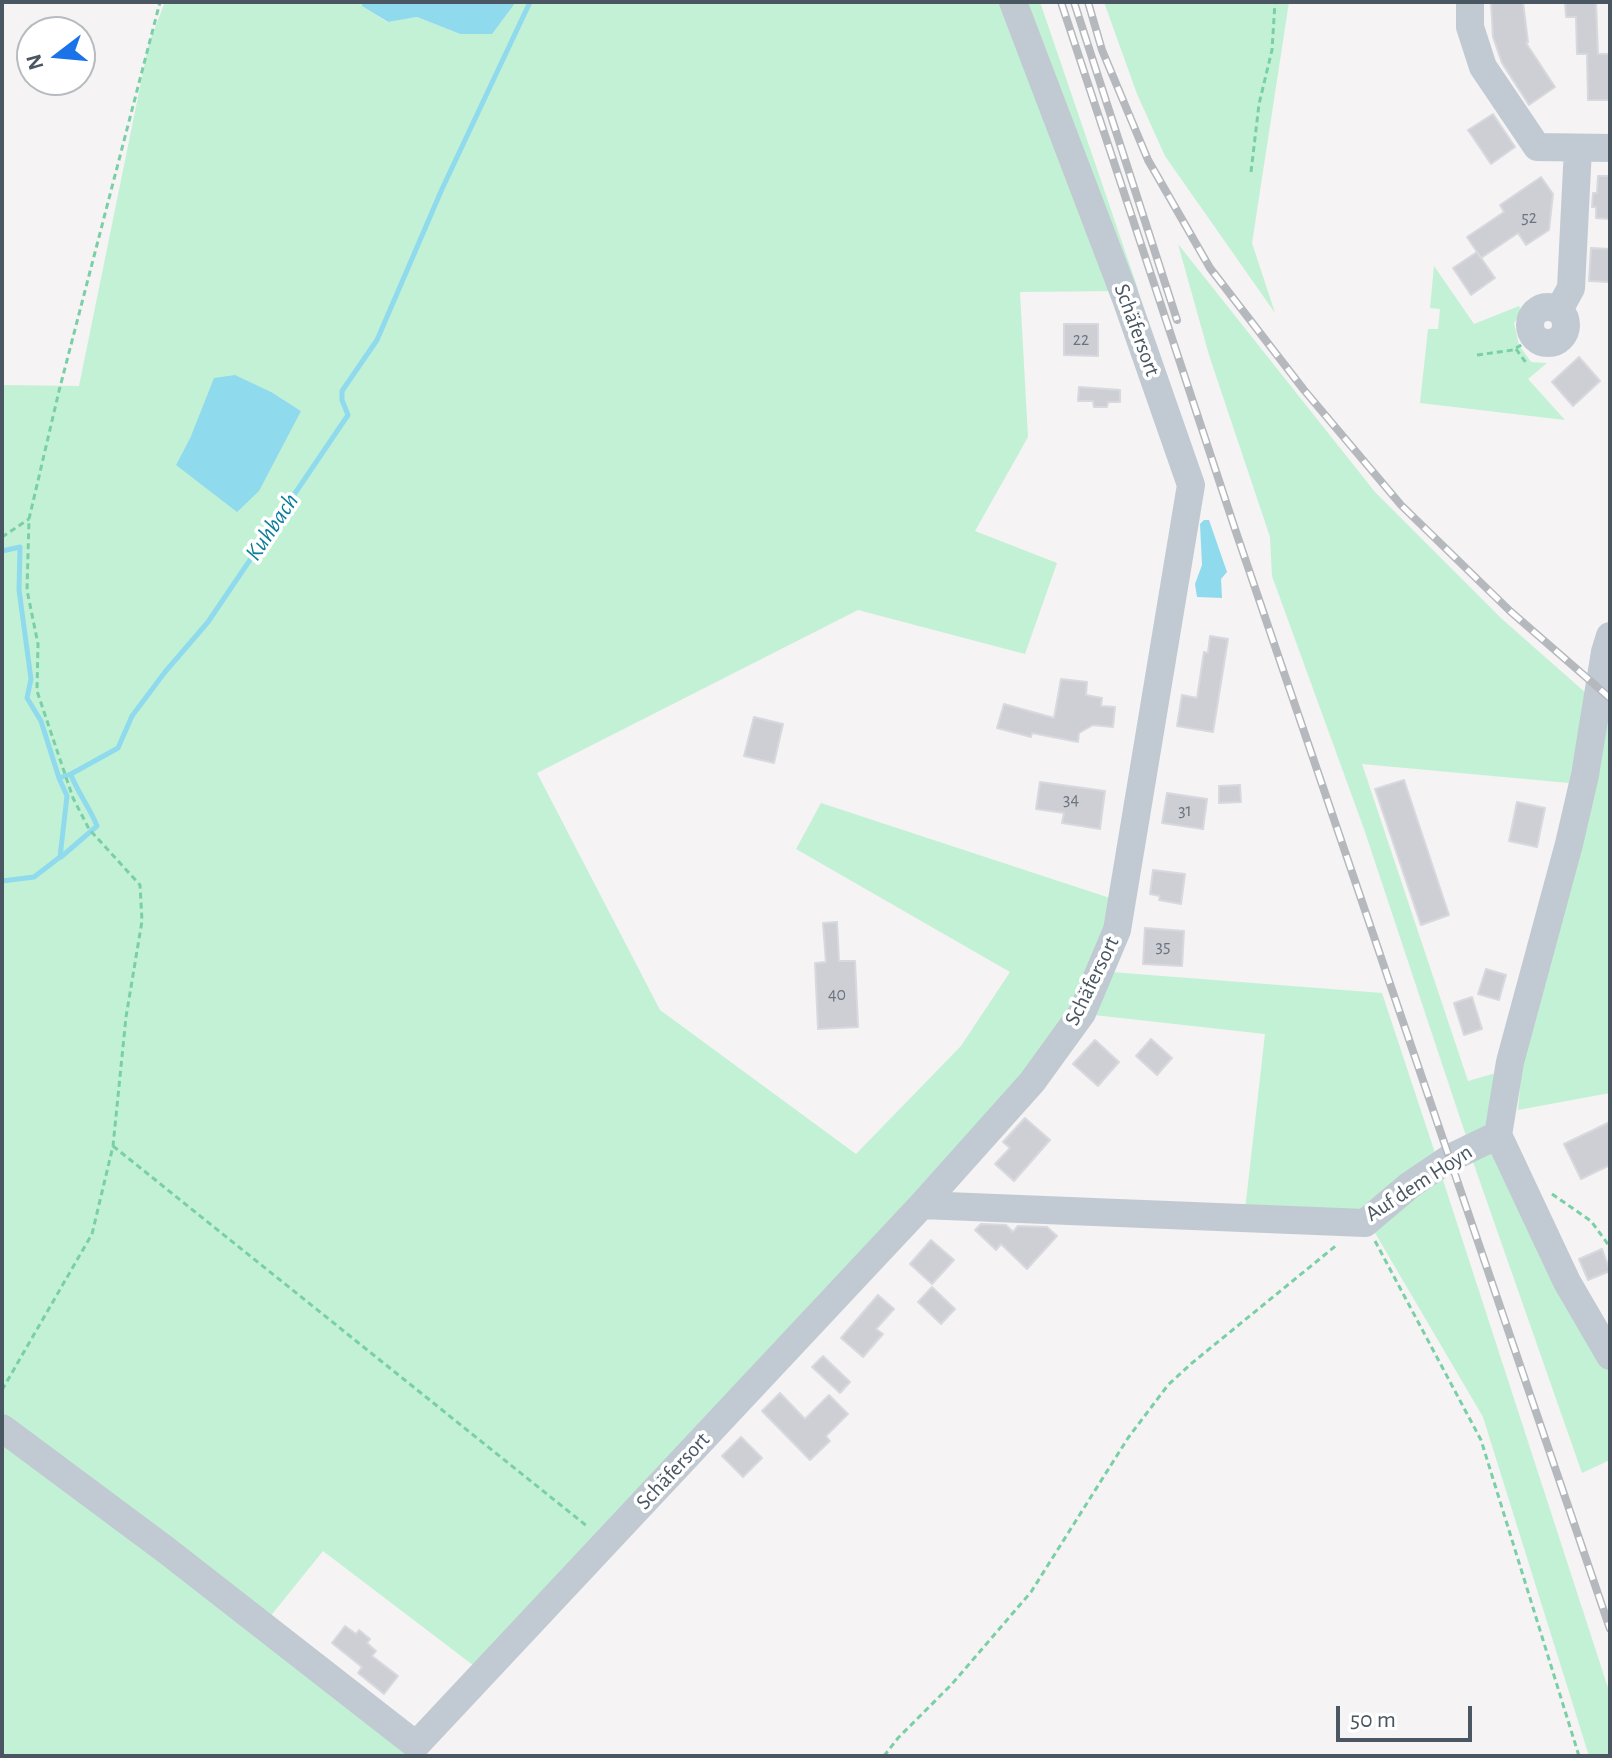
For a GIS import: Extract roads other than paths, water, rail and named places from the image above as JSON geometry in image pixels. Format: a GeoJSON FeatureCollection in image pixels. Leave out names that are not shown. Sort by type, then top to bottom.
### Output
{"type":"FeatureCollection","features":[{"type":"Feature","properties":{"kind":"street","name":"Schäfersort"},"geometry":{"type":"LineString","coordinates":[[2,1428],[179,1560],[416,1745],[922,1205],[1032,1082],[1074,1025],[1117,930],[1190,500],[1188,471],[1013,2]]}},
{"type":"Feature","properties":{"kind":"street"},"geometry":{"type":"LineString","coordinates":[[1470,2],[1470,27],[1483,67],[1537,147],[1610,148]]}},
{"type":"Feature","properties":{"kind":"street"},"geometry":{"type":"LineString","coordinates":[[1526,350],[1561,338],[1566,324],[1559,310],[1571,288],[1578,148]]}},
{"type":"Feature","properties":{"kind":"street","name":"Auf dem Hoyn"},"geometry":{"type":"LineString","coordinates":[[922,1205],[1365,1223],[1410,1185],[1450,1158],[1498,1135],[1510,1062],[1573,830],[1610,636]]}},
{"type":"Feature","properties":{"kind":"street"},"geometry":{"type":"LineString","coordinates":[[1498,1135],[1567,1282],[1610,1356]]}},
{"type":"Feature","properties":{"kind":"water"},"geometry":{"type":"Polygon","coordinates":[[[362,2],[516,2],[492,34],[460,34],[417,17],[388,22],[362,6],[362,2]]]}},
{"type":"Feature","properties":{"kind":"water"},"geometry":{"type":"Polygon","coordinates":[[[235,375],[301,411],[259,491],[237,512],[176,465],[214,378],[235,375]]]}},
{"type":"Feature","properties":{"kind":"water"},"geometry":{"type":"Polygon","coordinates":[[[1209,520],[1227,572],[1221,579],[1222,598],[1197,597],[1195,584],[1202,565],[1200,524],[1209,520]]]}},
{"type":"Feature","properties":{"kind":"waterway","name":"Kuhbach"},"geometry":{"type":"LineString","coordinates":[[2,551],[20,547],[19,590],[31,679],[27,698],[41,721],[59,778],[118,748],[132,716],[208,622],[348,415],[342,391],[377,340],[442,189],[530,2]]}},
{"type":"Feature","properties":{"kind":"waterway"},"geometry":{"type":"LineString","coordinates":[[61,857],[97,826],[71,775]]}},
{"type":"Feature","properties":{"kind":"waterway"},"geometry":{"type":"LineString","coordinates":[[2,881],[34,877],[60,857],[67,796],[59,778]]}},
{"type":"Feature","properties":{"kind":"railway"},"geometry":{"type":"LineString","coordinates":[[1061,2],[1236,532],[1610,1629]]}},
{"type":"Feature","properties":{"kind":"railway"},"geometry":{"type":"LineString","coordinates":[[1074,2],[1177,320]]}},
{"type":"Feature","properties":{"kind":"railway"},"geometry":{"type":"LineString","coordinates":[[1088,2],[1102,50],[1148,160],[1210,268],[1304,390],[1401,505],[1510,611],[1610,698]]}}]}
